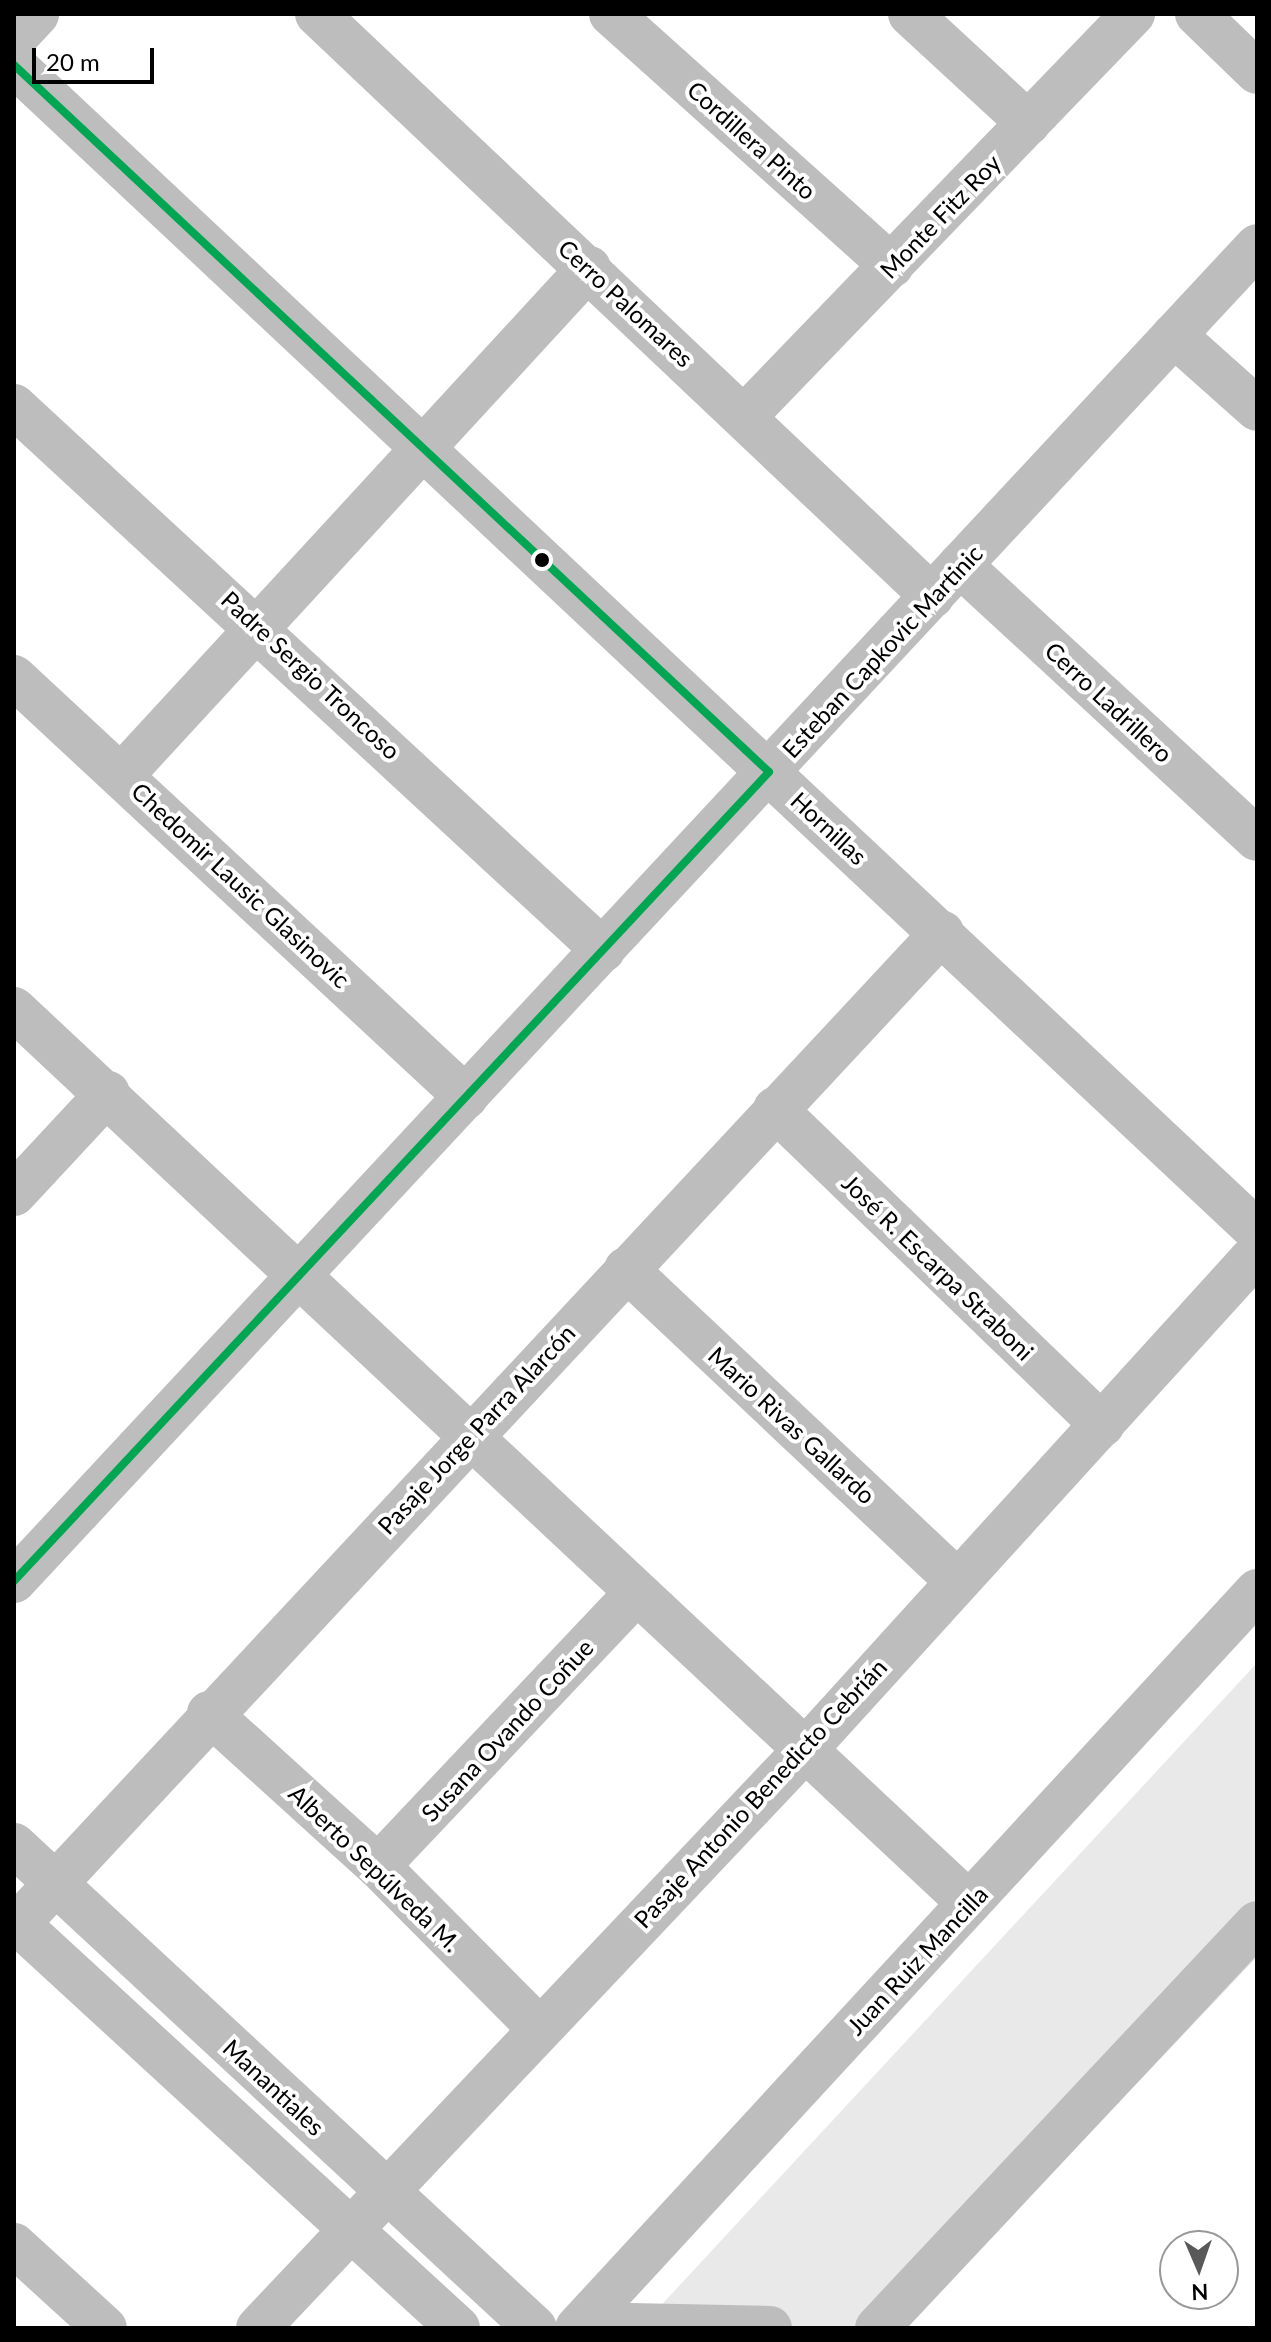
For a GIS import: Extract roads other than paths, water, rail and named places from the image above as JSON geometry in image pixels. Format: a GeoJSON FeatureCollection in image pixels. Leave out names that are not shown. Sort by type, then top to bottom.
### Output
{"type":"FeatureCollection","features":[{"type":"Feature","properties":{"kind":"street"},"geometry":{"type":"LineString","coordinates":[[14,39],[37,14]]}},
{"type":"Feature","properties":{"kind":"street","name":"Cordillera Pinto"},"geometry":{"type":"LineString","coordinates":[[611,14],[892,266]]}},
{"type":"Feature","properties":{"kind":"street"},"geometry":{"type":"LineString","coordinates":[[910,14],[1028,123]]}},
{"type":"Feature","properties":{"kind":"street","name":"Monte Fitz Roy"},"geometry":{"type":"LineString","coordinates":[[745,416],[1133,14]]}},
{"type":"Feature","properties":{"kind":"street"},"geometry":{"type":"LineString","coordinates":[[1197,14],[1257,72]]}},
{"type":"Feature","properties":{"kind":"street","name":"Cerro Palomares"},"geometry":{"type":"LineString","coordinates":[[324,16],[745,416],[946,581]]}},
{"type":"Feature","properties":{"kind":"street","name":"Hornillas"},"geometry":{"type":"LineString","coordinates":[[14,65],[426,445],[1257,1231]]}},
{"type":"Feature","properties":{"kind":"street","name":"Esteban Capkovic Martinic"},"geometry":{"type":"LineString","coordinates":[[22,1555],[301,1273],[1257,246]]}},
{"type":"Feature","properties":{"kind":"street"},"geometry":{"type":"LineString","coordinates":[[123,774],[589,268]]}},
{"type":"Feature","properties":{"kind":"street"},"geometry":{"type":"LineString","coordinates":[[1174,335],[1257,409]]}},
{"type":"Feature","properties":{"kind":"street","name":"Padre Sergio Troncoso"},"geometry":{"type":"LineString","coordinates":[[14,406],[259,626],[603,950]]}},
{"type":"Feature","properties":{"kind":"street","name":"Cerro Ladrillero"},"geometry":{"type":"LineString","coordinates":[[946,581],[1257,839]]}},
{"type":"Feature","properties":{"kind":"street","name":"Chedomir Lausic Glasinovic"},"geometry":{"type":"LineString","coordinates":[[14,677],[123,774],[466,1097]]}},
{"type":"Feature","properties":{"kind":"street","name":"Pasaje Jorge Parra Alarcón"},"geometry":{"type":"LineString","coordinates":[[15,1924],[56,1884],[209,1713],[942,933]]}},
{"type":"Feature","properties":{"kind":"street"},"geometry":{"type":"LineString","coordinates":[[14,1009],[301,1273],[468,1439],[969,1903]]}},
{"type":"Feature","properties":{"kind":"street"},"geometry":{"type":"LineString","coordinates":[[14,1194],[108,1093]]}},
{"type":"Feature","properties":{"kind":"street","name":"José R. Escarpa Straboni"},"geometry":{"type":"LineString","coordinates":[[775,1109],[1102,1425]]}},
{"type":"Feature","properties":{"kind":"street","name":"Pasaje Antonio Benedicto Cebrián"},"geometry":{"type":"LineString","coordinates":[[258,2328],[389,2193],[537,2026],[805,1750],[1257,1253]]}},
{"type":"Feature","properties":{"kind":"street","name":"Mario Rivas Gallardo"},"geometry":{"type":"LineString","coordinates":[[626,1269],[957,1581]]}},
{"type":"Feature","properties":{"kind":"street","name":"Juan Ruiz Mancilla"},"geometry":{"type":"LineString","coordinates":[[579,2326],[1257,1591]]}},
{"type":"Feature","properties":{"kind":"street","name":"Susana Ovando Coñue"},"geometry":{"type":"LineString","coordinates":[[378,1866],[635,1594]]}},
{"type":"Feature","properties":{"kind":"street","name":"Alberto Sepúlveda M."},"geometry":{"type":"LineString","coordinates":[[209,1713],[378,1866],[537,2026]]}},
{"type":"Feature","properties":{"kind":"street","name":"Manantiales"},"geometry":{"type":"LineString","coordinates":[[14,1845],[535,2328]]}},
{"type":"Feature","properties":{"kind":"street"},"geometry":{"type":"LineString","coordinates":[[877,2328],[1257,1923]]}},
{"type":"Feature","properties":{"kind":"street"},"geometry":{"type":"LineString","coordinates":[[15,1924],[458,2328]]}},
{"type":"Feature","properties":{"kind":"street"},"geometry":{"type":"LineString","coordinates":[[16,2253],[105,2328]]}},
{"type":"Feature","properties":{"kind":"street"},"geometry":{"type":"LineString","coordinates":[[579,2326],[770,2328]]}}]}
